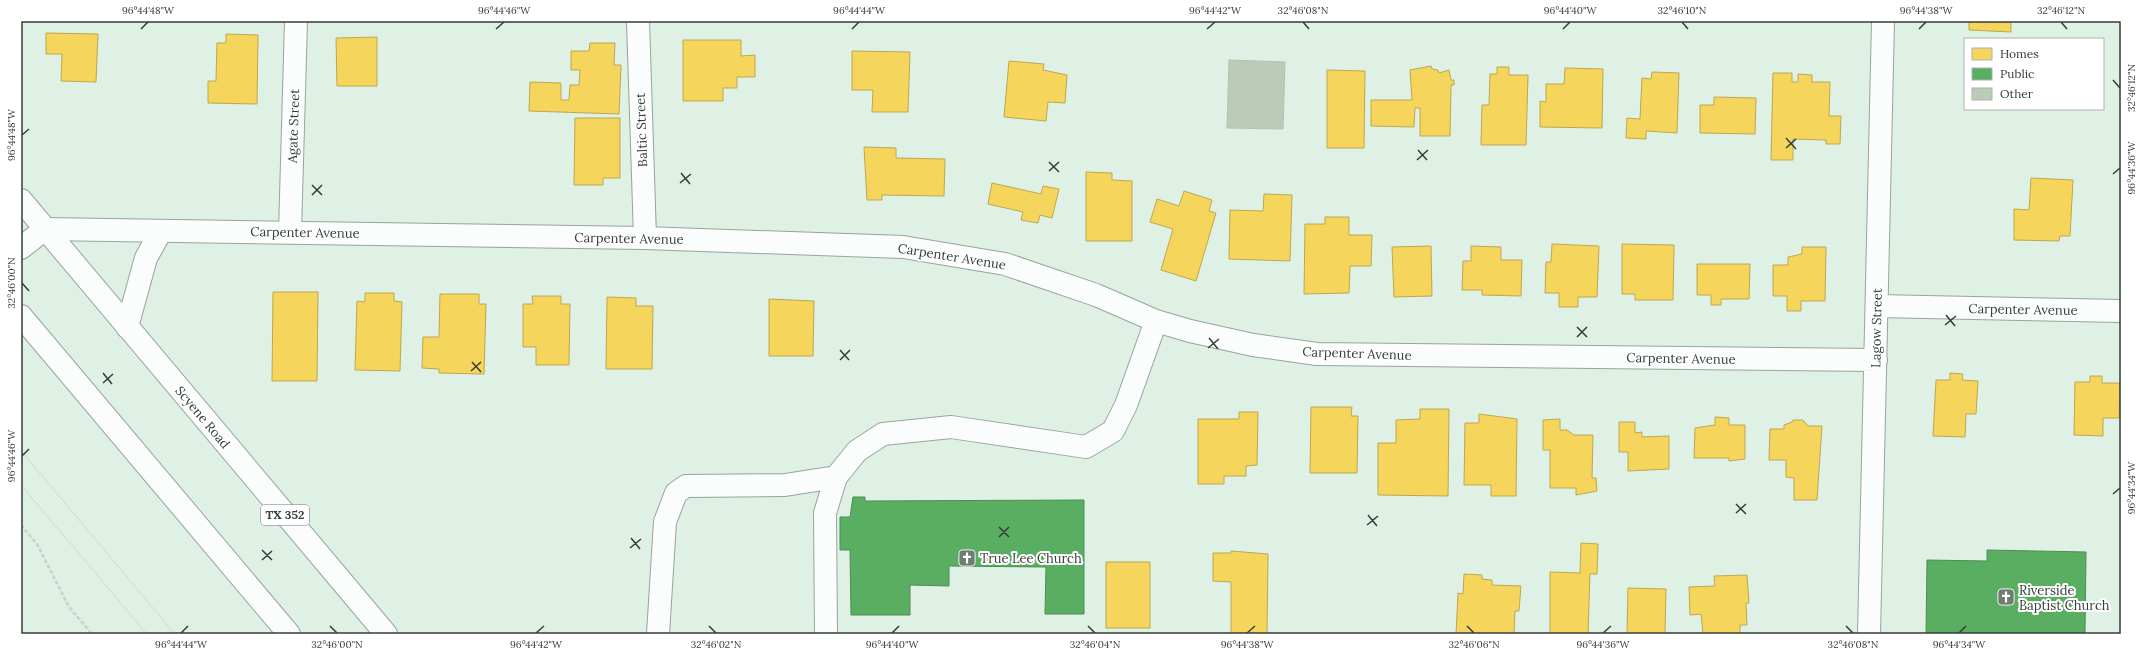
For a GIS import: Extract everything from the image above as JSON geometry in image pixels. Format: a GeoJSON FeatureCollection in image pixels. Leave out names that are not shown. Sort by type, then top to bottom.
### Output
{"type":"FeatureCollection","features":[{"type":"Feature","properties":{"kind":"street","name":"Agate Street"},"geometry":{"type":"LineString","coordinates":[[290,232],[296,21]]}},
{"type":"Feature","properties":{"kind":"street","name":"Baltic Street"},"geometry":{"type":"LineString","coordinates":[[638,21],[645,238]]}},
{"type":"Feature","properties":{"kind":"street","name":"Lagow Street"},"geometry":{"type":"LineString","coordinates":[[1869,634],[1883,21]]}},
{"type":"Feature","properties":{"kind":"street","name":"Scyene Road"},"geometry":{"type":"LineString","coordinates":[[21,200],[386,634]]}},
{"type":"Feature","properties":{"kind":"street","name":"Carpenter Avenue"},"geometry":{"type":"LineString","coordinates":[[45,229],[645,238],[903,247],[1005,264],[1096,295],[1156,321],[1253,345],[1317,354],[1876,360]]}},
{"type":"Feature","properties":{"kind":"street"},"geometry":{"type":"LineString","coordinates":[[21,248],[45,229]]}},
{"type":"Feature","properties":{"kind":"street"},"geometry":{"type":"LineString","coordinates":[[127,327],[146,258],[162,231]]}},
{"type":"Feature","properties":{"kind":"street","name":"Carpenter Avenue"},"geometry":{"type":"LineString","coordinates":[[1877,306],[2121,311]]}},
{"type":"Feature","properties":{"kind":"street"},"geometry":{"type":"LineString","coordinates":[[21,316],[289,634]]}},
{"type":"Feature","properties":{"kind":"street"},"geometry":{"type":"LineString","coordinates":[[826,634],[825,513],[836,477],[857,451],[883,434],[951,427],[1086,447],[1114,431],[1126,406],[1156,321]]}},
{"type":"Feature","properties":{"kind":"street"},"geometry":{"type":"LineString","coordinates":[[658,634],[665,522],[676,493],[686,486],[785,485],[836,477]]}},
{"type":"Feature","properties":{"kind":"path"},"geometry":{"type":"LineString","coordinates":[[21,525],[37,544],[69,607],[92,634]]}},
{"type":"Feature","properties":{"kind":"building: Homes"},"geometry":{"type":"Polygon","coordinates":[[[1969,21],[2011,21],[2011,32],[1969,30],[1969,21]]]}},
{"type":"Feature","properties":{"kind":"building: Homes"},"geometry":{"type":"Polygon","coordinates":[[[46,33],[98,34],[96,82],[61,81],[62,54],[46,54],[46,33]]]}},
{"type":"Feature","properties":{"kind":"building: Homes"},"geometry":{"type":"Polygon","coordinates":[[[226,34],[258,35],[257,104],[208,103],[208,81],[216,81],[217,43],[226,43],[226,34]]]}},
{"type":"Feature","properties":{"kind":"building: Homes"},"geometry":{"type":"Polygon","coordinates":[[[377,37],[377,86],[337,86],[336,38],[377,37]]]}},
{"type":"Feature","properties":{"kind":"building: Homes"},"geometry":{"type":"Polygon","coordinates":[[[683,40],[741,40],[741,56],[755,55],[755,77],[737,77],[737,88],[723,88],[723,101],[683,101],[683,40]]]}},
{"type":"Feature","properties":{"kind":"building: Homes"},"geometry":{"type":"Polygon","coordinates":[[[590,43],[615,43],[614,65],[621,65],[619,114],[529,111],[530,82],[561,83],[561,100],[569,100],[570,85],[579,85],[580,70],[571,70],[571,51],[589,51],[590,43]]]}},
{"type":"Feature","properties":{"kind":"building: Homes"},"geometry":{"type":"Polygon","coordinates":[[[852,51],[910,52],[908,112],[872,112],[873,90],[852,90],[852,51]]]}},
{"type":"Feature","properties":{"kind":"building: Homes"},"geometry":{"type":"Polygon","coordinates":[[[1009,61],[1044,64],[1043,70],[1067,75],[1065,103],[1048,102],[1046,121],[1004,117],[1009,61]]]}},
{"type":"Feature","properties":{"kind":"building: Homes"},"geometry":{"type":"Polygon","coordinates":[[[1431,66],[1432,69],[1438,70],[1439,73],[1449,70],[1451,80],[1454,80],[1454,85],[1451,85],[1450,136],[1420,136],[1420,108],[1415,108],[1414,127],[1371,126],[1371,100],[1412,100],[1410,70],[1431,66]]]}},
{"type":"Feature","properties":{"kind":"building: Homes"},"geometry":{"type":"Polygon","coordinates":[[[1497,67],[1509,67],[1509,75],[1528,75],[1526,145],[1481,145],[1482,105],[1489,105],[1490,74],[1497,74],[1497,67]]]}},
{"type":"Feature","properties":{"kind":"building: Homes"},"geometry":{"type":"Polygon","coordinates":[[[1565,68],[1603,69],[1602,128],[1540,127],[1540,101],[1546,102],[1546,84],[1564,84],[1565,68]]]}},
{"type":"Feature","properties":{"kind":"building: Homes"},"geometry":{"type":"Polygon","coordinates":[[[1327,70],[1365,71],[1364,148],[1327,148],[1327,70]]]}},
{"type":"Feature","properties":{"kind":"building: Homes"},"geometry":{"type":"Polygon","coordinates":[[[1652,72],[1679,73],[1677,133],[1646,131],[1646,139],[1626,138],[1627,118],[1640,119],[1642,78],[1651,79],[1652,72]]]}},
{"type":"Feature","properties":{"kind":"building: Homes"},"geometry":{"type":"Polygon","coordinates":[[[1773,73],[1792,73],[1792,82],[1798,82],[1798,74],[1812,75],[1812,82],[1830,82],[1829,116],[1841,116],[1840,144],[1826,144],[1826,140],[1793,139],[1793,160],[1771,160],[1773,73]]]}},
{"type":"Feature","properties":{"kind":"building: Homes"},"geometry":{"type":"Polygon","coordinates":[[[1714,97],[1756,98],[1755,134],[1700,133],[1700,105],[1714,105],[1714,97]]]}},
{"type":"Feature","properties":{"kind":"building: Homes"},"geometry":{"type":"Polygon","coordinates":[[[575,118],[620,118],[620,178],[603,178],[603,185],[574,185],[575,118]]]}},
{"type":"Feature","properties":{"kind":"building: Homes"},"geometry":{"type":"Polygon","coordinates":[[[864,147],[896,148],[896,158],[945,159],[944,196],[882,195],[882,200],[867,200],[864,147]]]}},
{"type":"Feature","properties":{"kind":"building: Homes"},"geometry":{"type":"Polygon","coordinates":[[[1086,172],[1112,173],[1112,180],[1132,181],[1132,241],[1086,241],[1086,172]]]}},
{"type":"Feature","properties":{"kind":"building: Homes"},"geometry":{"type":"Polygon","coordinates":[[[2031,178],[2073,180],[2070,236],[2060,236],[2059,241],[2014,240],[2014,209],[2029,210],[2031,178]]]}},
{"type":"Feature","properties":{"kind":"building: Homes"},"geometry":{"type":"Polygon","coordinates":[[[992,183],[1041,194],[1043,186],[1059,189],[1052,218],[1040,215],[1038,223],[1021,220],[1023,212],[988,204],[992,183]]]}},
{"type":"Feature","properties":{"kind":"building: Homes"},"geometry":{"type":"Polygon","coordinates":[[[1184,191],[1212,200],[1209,211],[1216,213],[1196,281],[1161,270],[1173,229],[1150,222],[1157,199],[1179,206],[1184,191]]]}},
{"type":"Feature","properties":{"kind":"building: Homes"},"geometry":{"type":"Polygon","coordinates":[[[1264,194],[1292,195],[1290,261],[1229,259],[1230,210],[1263,211],[1264,194]]]}},
{"type":"Feature","properties":{"kind":"building: Homes"},"geometry":{"type":"Polygon","coordinates":[[[1325,217],[1349,217],[1349,235],[1372,235],[1371,266],[1350,266],[1349,293],[1304,294],[1305,224],[1325,224],[1325,217]]]}},
{"type":"Feature","properties":{"kind":"building: Homes"},"geometry":{"type":"Polygon","coordinates":[[[1552,244],[1599,246],[1597,297],[1578,297],[1578,307],[1559,307],[1559,293],[1545,293],[1546,262],[1551,262],[1552,244]]]}},
{"type":"Feature","properties":{"kind":"building: Homes"},"geometry":{"type":"Polygon","coordinates":[[[1622,244],[1674,245],[1673,300],[1635,300],[1635,294],[1622,294],[1622,244]]]}},
{"type":"Feature","properties":{"kind":"building: Homes"},"geometry":{"type":"Polygon","coordinates":[[[1431,246],[1432,296],[1394,297],[1392,247],[1431,246]]]}},
{"type":"Feature","properties":{"kind":"building: Homes"},"geometry":{"type":"Polygon","coordinates":[[[1471,246],[1501,247],[1501,260],[1522,260],[1521,296],[1482,295],[1482,290],[1462,290],[1463,261],[1471,261],[1471,246]]]}},
{"type":"Feature","properties":{"kind":"building: Homes"},"geometry":{"type":"Polygon","coordinates":[[[1802,247],[1826,247],[1825,301],[1801,301],[1801,311],[1787,311],[1787,296],[1773,296],[1773,265],[1788,265],[1788,257],[1802,254],[1802,247]]]}},
{"type":"Feature","properties":{"kind":"building: Homes"},"geometry":{"type":"Polygon","coordinates":[[[1697,264],[1750,264],[1749,299],[1721,299],[1721,305],[1711,305],[1711,295],[1697,295],[1697,264]]]}},
{"type":"Feature","properties":{"kind":"building: Homes"},"geometry":{"type":"Polygon","coordinates":[[[273,292],[318,292],[317,381],[272,381],[273,292]]]}},
{"type":"Feature","properties":{"kind":"building: Homes"},"geometry":{"type":"Polygon","coordinates":[[[365,293],[394,293],[394,301],[402,302],[400,371],[355,370],[357,301],[365,302],[365,293]]]}},
{"type":"Feature","properties":{"kind":"building: Homes"},"geometry":{"type":"Polygon","coordinates":[[[440,294],[479,294],[479,304],[486,304],[484,374],[439,373],[439,369],[422,368],[423,337],[439,337],[440,294]]]}},
{"type":"Feature","properties":{"kind":"building: Homes"},"geometry":{"type":"Polygon","coordinates":[[[532,296],[561,296],[561,304],[570,304],[569,365],[536,365],[536,347],[523,347],[523,304],[533,304],[532,296]]]}},
{"type":"Feature","properties":{"kind":"building: Homes"},"geometry":{"type":"Polygon","coordinates":[[[607,297],[636,298],[636,306],[653,306],[652,369],[606,369],[607,297]]]}},
{"type":"Feature","properties":{"kind":"building: Homes"},"geometry":{"type":"Polygon","coordinates":[[[769,299],[814,301],[813,356],[769,356],[769,299]]]}},
{"type":"Feature","properties":{"kind":"building: Homes"},"geometry":{"type":"Polygon","coordinates":[[[1950,373],[1963,374],[1962,380],[1978,381],[1976,414],[1966,414],[1965,437],[1933,436],[1936,380],[1950,380],[1950,373]]]}},
{"type":"Feature","properties":{"kind":"building: Homes"},"geometry":{"type":"Polygon","coordinates":[[[2090,376],[2102,376],[2102,383],[2120,383],[2119,418],[2103,418],[2103,436],[2074,435],[2075,382],[2090,382],[2090,376]]]}},
{"type":"Feature","properties":{"kind":"building: Homes"},"geometry":{"type":"Polygon","coordinates":[[[1311,407],[1352,407],[1351,416],[1358,416],[1357,473],[1310,473],[1311,407]]]}},
{"type":"Feature","properties":{"kind":"building: Homes"},"geometry":{"type":"Polygon","coordinates":[[[1420,409],[1449,409],[1448,496],[1378,495],[1378,443],[1396,443],[1396,420],[1420,419],[1420,409]]]}},
{"type":"Feature","properties":{"kind":"building: Homes"},"geometry":{"type":"Polygon","coordinates":[[[1239,412],[1258,412],[1257,465],[1246,466],[1246,476],[1224,476],[1224,484],[1198,484],[1198,419],[1239,419],[1239,412]]]}},
{"type":"Feature","properties":{"kind":"building: Homes"},"geometry":{"type":"Polygon","coordinates":[[[1479,414],[1517,419],[1516,496],[1491,496],[1491,485],[1464,485],[1465,423],[1479,423],[1479,414]]]}},
{"type":"Feature","properties":{"kind":"building: Homes"},"geometry":{"type":"Polygon","coordinates":[[[1715,417],[1729,418],[1729,425],[1745,425],[1745,459],[1729,461],[1729,458],[1694,458],[1695,428],[1715,425],[1715,417]]]}},
{"type":"Feature","properties":{"kind":"building: Homes"},"geometry":{"type":"Polygon","coordinates":[[[1560,419],[1560,430],[1567,430],[1574,435],[1593,435],[1592,478],[1596,478],[1597,491],[1576,495],[1576,488],[1550,488],[1550,450],[1543,450],[1543,420],[1560,419]]]}},
{"type":"Feature","properties":{"kind":"building: Homes"},"geometry":{"type":"Polygon","coordinates":[[[1793,420],[1803,420],[1808,426],[1822,426],[1817,500],[1794,500],[1794,478],[1786,477],[1786,460],[1769,460],[1770,429],[1784,429],[1784,425],[1792,422],[1793,420]]]}},
{"type":"Feature","properties":{"kind":"building: Homes"},"geometry":{"type":"Polygon","coordinates":[[[1619,422],[1635,422],[1635,433],[1642,432],[1642,437],[1669,436],[1669,469],[1628,471],[1628,452],[1619,452],[1619,422]]]}},
{"type":"Feature","properties":{"kind":"building: Homes"},"geometry":{"type":"Polygon","coordinates":[[[1581,543],[1598,544],[1597,574],[1590,574],[1588,634],[1550,634],[1550,572],[1580,573],[1581,543]]]}},
{"type":"Feature","properties":{"kind":"building: Homes"},"geometry":{"type":"Polygon","coordinates":[[[1231,551],[1268,554],[1267,634],[1231,634],[1231,582],[1213,581],[1213,553],[1231,553],[1231,551]]]}},
{"type":"Feature","properties":{"kind":"building: Homes"},"geometry":{"type":"Polygon","coordinates":[[[1106,562],[1150,562],[1150,628],[1106,628],[1106,562]]]}},
{"type":"Feature","properties":{"kind":"building: Homes"},"geometry":{"type":"Polygon","coordinates":[[[1464,574],[1482,575],[1482,579],[1492,580],[1492,585],[1521,586],[1519,611],[1515,611],[1514,634],[1456,634],[1458,593],[1463,594],[1464,574]]]}},
{"type":"Feature","properties":{"kind":"building: Homes"},"geometry":{"type":"Polygon","coordinates":[[[1747,575],[1749,603],[1746,603],[1747,625],[1740,625],[1740,634],[1703,634],[1701,614],[1690,615],[1689,587],[1715,586],[1714,576],[1747,575]]]}},
{"type":"Feature","properties":{"kind":"building: Homes"},"geometry":{"type":"Polygon","coordinates":[[[1628,588],[1666,589],[1665,634],[1627,634],[1628,588]]]}},
{"type":"Feature","properties":{"kind":"building: Public","name":"True Lee Church"},"geometry":{"type":"Polygon","coordinates":[[[853,497],[865,497],[865,501],[1084,500],[1084,614],[1045,614],[1046,567],[949,566],[949,586],[910,585],[910,615],[851,615],[850,550],[840,550],[840,517],[850,517],[853,497]]]}},
{"type":"Feature","properties":{"kind":"building: Public","name":"Riverside Baptist Church"},"geometry":{"type":"Polygon","coordinates":[[[1987,550],[2086,552],[2085,634],[1926,634],[1927,560],[1987,561],[1987,550]]]}},
{"type":"Feature","properties":{"kind":"building: Other"},"geometry":{"type":"Polygon","coordinates":[[[1229,60],[1285,62],[1283,129],[1227,128],[1229,60]]]}},
{"type":"Feature","properties":{"kind":"tram line"},"geometry":{"type":"LineString","coordinates":[[21,451],[175,634]]}},
{"type":"Feature","properties":{"kind":"tram line"},"geometry":{"type":"LineString","coordinates":[[21,485],[147,634]]}},
{"type":"Feature","properties":{"kind":"place","name":"True Lee Church"},"geometry":{"type":"Point","coordinates":[967,558]}},
{"type":"Feature","properties":{"kind":"place","name":"Riverside Baptist Church"},"geometry":{"type":"Point","coordinates":[2006,597]}}]}
